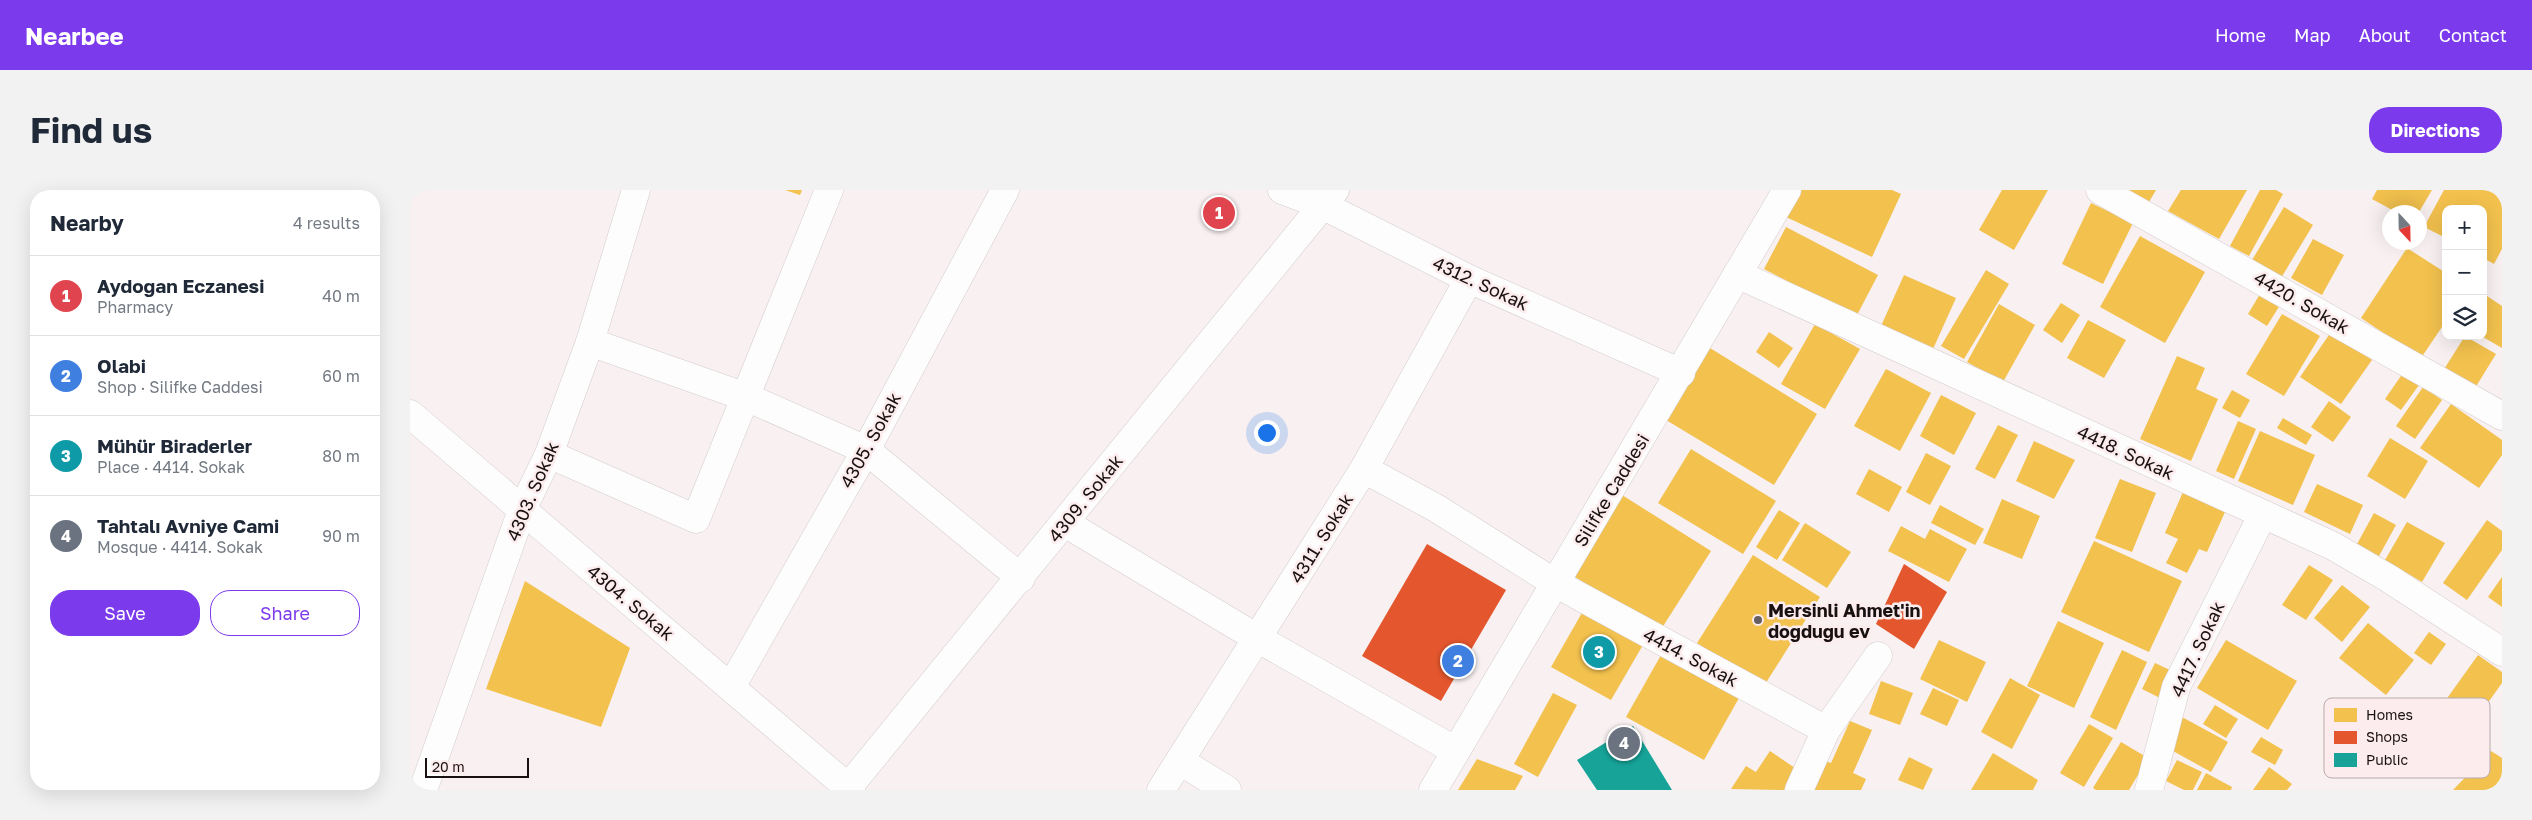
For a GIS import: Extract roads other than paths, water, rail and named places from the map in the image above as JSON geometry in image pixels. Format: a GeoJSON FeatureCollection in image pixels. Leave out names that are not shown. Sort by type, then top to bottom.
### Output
{"type":"FeatureCollection","features":[{"type":"Feature","properties":{"kind":"street","name":"4303. Sokak"},"geometry":{"type":"LineString","coordinates":[[423,790],[522,510],[549,454],[590,342],[636,190]]}},
{"type":"Feature","properties":{"kind":"street"},"geometry":{"type":"LineString","coordinates":[[549,454],[696,519],[828,190]]}},
{"type":"Feature","properties":{"kind":"street","name":"4305. Sokak"},"geometry":{"type":"LineString","coordinates":[[730,687],[866,450],[1005,190]]}},
{"type":"Feature","properties":{"kind":"street","name":"4312. Sokak"},"geometry":{"type":"LineString","coordinates":[[1282,190],[1330,198],[1470,279],[1681,373]]}},
{"type":"Feature","properties":{"kind":"street","name":"4420. Sokak"},"geometry":{"type":"LineString","coordinates":[[2100,190],[2502,416]]}},
{"type":"Feature","properties":{"kind":"street","name":"Silifke Caddesi"},"geometry":{"type":"LineString","coordinates":[[1433,790],[1681,373],[1785,191]]}},
{"type":"Feature","properties":{"kind":"street","name":"4309. Sokak"},"geometry":{"type":"LineString","coordinates":[[849,789],[1330,198]]}},
{"type":"Feature","properties":{"kind":"street","name":"4418. Sokak"},"geometry":{"type":"LineString","coordinates":[[1737,274],[2333,546],[2388,578],[2502,652]]}},
{"type":"Feature","properties":{"kind":"street","name":"4311. Sokak"},"geometry":{"type":"LineString","coordinates":[[1161,790],[1364,469],[1470,279]]}},
{"type":"Feature","properties":{"kind":"street"},"geometry":{"type":"LineString","coordinates":[[590,342],[746,397],[866,450],[1021,578]]}},
{"type":"Feature","properties":{"kind":"street","name":"4304. Sokak"},"geometry":{"type":"LineString","coordinates":[[410,414],[849,789]]}},
{"type":"Feature","properties":{"kind":"street","name":"4414. Sokak"},"geometry":{"type":"LineString","coordinates":[[1364,469],[1436,508],[1555,583],[1826,730]]}},
{"type":"Feature","properties":{"kind":"street","name":"4417. Sokak"},"geometry":{"type":"LineString","coordinates":[[2149,790],[2176,687],[2263,514]]}},
{"type":"Feature","properties":{"kind":"street"},"geometry":{"type":"LineString","coordinates":[[1065,523],[1258,638],[1456,751]]}},
{"type":"Feature","properties":{"kind":"street"},"geometry":{"type":"LineString","coordinates":[[1799,790],[1826,730],[1878,656]]}},
{"type":"Feature","properties":{"kind":"street"},"geometry":{"type":"LineString","coordinates":[[1180,761],[1227,790]]}},
{"type":"Feature","properties":{"kind":"place","name":"Aydoğan Eczanesi"},"geometry":{"type":"Point","coordinates":[1219,213]}},
{"type":"Feature","properties":{"kind":"place","name":"Mersinli Ahmet'in doğduğu ev"},"geometry":{"type":"Point","coordinates":[1758,620]}},
{"type":"Feature","properties":{"kind":"place","name":"Mühür Biraderler"},"geometry":{"type":"Point","coordinates":[1599,652]}},
{"type":"Feature","properties":{"kind":"place","name":"Olabi"},"geometry":{"type":"Point","coordinates":[1458,661]}},
{"type":"Feature","properties":{"kind":"place","name":"Tahtalı Avniye Cami"},"geometry":{"type":"Point","coordinates":[1624,743]}}]}
